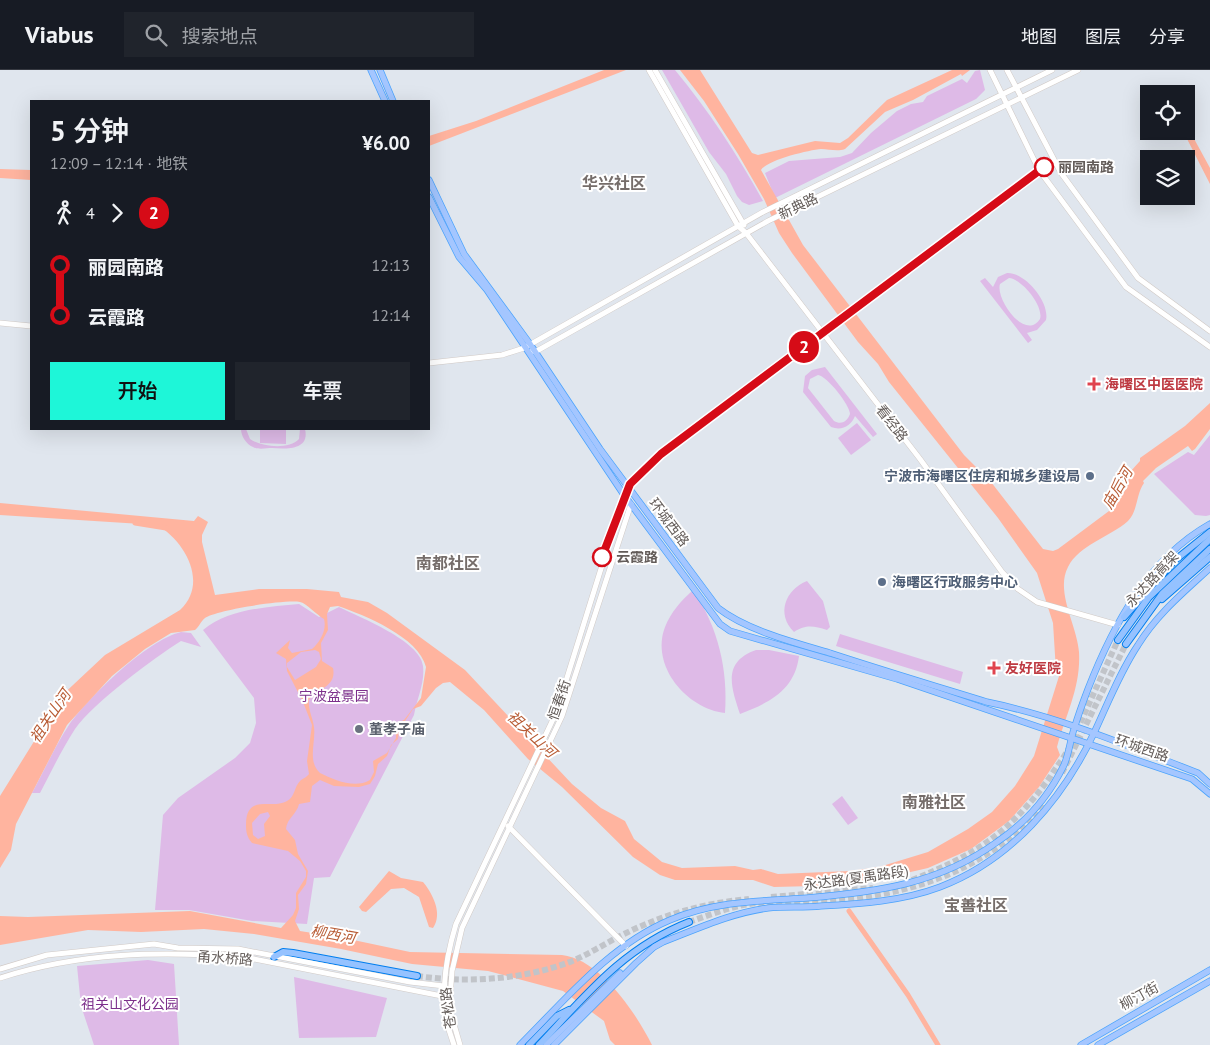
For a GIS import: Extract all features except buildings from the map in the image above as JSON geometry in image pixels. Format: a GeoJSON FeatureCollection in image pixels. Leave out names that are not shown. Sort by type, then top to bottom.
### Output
{"type":"FeatureCollection","features":[{"type":"Feature","properties":{"kind":"highway"},"geometry":{"type":"LineString","coordinates":[[1124,617],[1174,561],[1210,532]]}},
{"type":"Feature","properties":{"kind":"highway","name":"永达路高架"},"geometry":{"type":"LineString","coordinates":[[1118,640],[1149,597],[1210,539]]}},
{"type":"Feature","properties":{"kind":"highway","name":"永达路高架"},"geometry":{"type":"LineString","coordinates":[[1126,644],[1148,611],[1178,578],[1210,549]]}},
{"type":"Feature","properties":{"kind":"highway"},"geometry":{"type":"LineString","coordinates":[[1148,611],[1210,557]]}},
{"type":"Feature","properties":{"kind":"highway"},"geometry":{"type":"LineString","coordinates":[[539,1045],[604,977],[632,951],[689,922]]}},
{"type":"Feature","properties":{"kind":"highway"},"geometry":{"type":"LineString","coordinates":[[274,957],[283,952],[293,953],[417,976]]}},
{"type":"Feature","properties":{"kind":"highway"},"geometry":{"type":"LineString","coordinates":[[529,1045],[557,1016],[575,1007]]}},
{"type":"Feature","properties":{"kind":"main road"},"geometry":{"type":"LineString","coordinates":[[371,70],[385,100]]}},
{"type":"Feature","properties":{"kind":"main road"},"geometry":{"type":"LineString","coordinates":[[380,70],[393,100]]}},
{"type":"Feature","properties":{"kind":"main road","name":"看经路"},"geometry":{"type":"LineString","coordinates":[[649,70],[746,233],[920,459],[1002,572],[1027,596],[1044,604],[1118,624]]}},
{"type":"Feature","properties":{"kind":"main road","name":"看经路"},"geometry":{"type":"LineString","coordinates":[[655,70],[741,225]]}},
{"type":"Feature","properties":{"kind":"main road"},"geometry":{"type":"LineString","coordinates":[[990,70],[1039,170],[1126,287],[1210,348]]}},
{"type":"Feature","properties":{"kind":"main road"},"geometry":{"type":"LineString","coordinates":[[1007,70],[1060,173],[1138,278],[1210,331]]}},
{"type":"Feature","properties":{"kind":"main road","name":"新典路"},"geometry":{"type":"LineString","coordinates":[[430,362],[502,355],[527,346],[763,212],[1052,70]]}},
{"type":"Feature","properties":{"kind":"main road","name":"新典路"},"geometry":{"type":"LineString","coordinates":[[535,352],[785,212],[1078,70]]}},
{"type":"Feature","properties":{"kind":"main road","name":"环城西路"},"geometry":{"type":"LineString","coordinates":[[430,182],[464,254],[624,494],[720,624],[730,631],[897,678],[1192,779],[1210,794]]}},
{"type":"Feature","properties":{"kind":"main road","name":"环城西路"},"geometry":{"type":"LineString","coordinates":[[430,199],[459,257],[484,286],[527,346],[535,352],[600,449],[718,608],[733,620],[779,638],[987,702],[1022,709],[1063,722],[1198,773],[1210,784]]}},
{"type":"Feature","properties":{"kind":"main road"},"geometry":{"type":"LineString","coordinates":[[0,323],[30,326]]}},
{"type":"Feature","properties":{"kind":"main road","name":"恒春街"},"geometry":{"type":"LineString","coordinates":[[448,951],[456,924],[556,713],[624,494]]}},
{"type":"Feature","properties":{"kind":"main road","name":"恒春街"},"geometry":{"type":"LineString","coordinates":[[456,950],[462,928],[562,716],[631,504]]}},
{"type":"Feature","properties":{"kind":"main road","name":"永达路(夏禹路段)"},"geometry":{"type":"LineString","coordinates":[[520,1045],[596,970],[626,946],[669,920],[699,909],[744,901],[807,898],[887,889],[917,882],[947,872],[999,841],[1043,800],[1065,763],[1074,727],[1088,690],[1118,624],[1124,617],[1133,597],[1153,572],[1188,539],[1210,524]]}},
{"type":"Feature","properties":{"kind":"main road","name":"永达路(夏禹路段)"},"geometry":{"type":"LineString","coordinates":[[582,1013],[613,982],[654,947],[744,912],[768,908],[821,906],[903,898],[939,888],[996,857],[1018,839],[1061,790],[1094,733],[1112,692],[1147,630],[1161,613],[1210,568]]}},
{"type":"Feature","properties":{"kind":"main road"},"geometry":{"type":"LineString","coordinates":[[505,822],[626,946]]}},
{"type":"Feature","properties":{"kind":"main road","name":"甬水桥路"},"geometry":{"type":"LineString","coordinates":[[0,969],[46,954],[154,944],[178,948],[238,949],[410,982],[444,986]]}},
{"type":"Feature","properties":{"kind":"main road","name":"苍松路"},"geometry":{"type":"LineString","coordinates":[[454,1045],[446,1013],[447,997],[456,950]]}},
{"type":"Feature","properties":{"kind":"main road","name":"苍松路"},"geometry":{"type":"LineString","coordinates":[[448,951],[444,986],[460,1045]]}},
{"type":"Feature","properties":{"kind":"main road","name":"甬水桥路"},"geometry":{"type":"LineString","coordinates":[[0,978],[68,960],[154,953],[216,955],[244,957],[447,997]]}},
{"type":"Feature","properties":{"kind":"main road","name":"柳汀街"},"geometry":{"type":"LineString","coordinates":[[1081,1045],[1210,970]]}},
{"type":"Feature","properties":{"kind":"main road","name":"柳汀街"},"geometry":{"type":"LineString","coordinates":[[1098,1045],[1210,981]]}},
{"type":"Feature","properties":{"kind":"main road"},"geometry":{"type":"LineString","coordinates":[[546,1045],[582,1013]]}},
{"type":"Feature","properties":{"kind":"main road"},"geometry":{"type":"LineString","coordinates":[[554,1045],[582,1013]]}},
{"type":"Feature","properties":{"kind":"green space"},"geometry":{"type":"Polygon","coordinates":[[[662,70],[675,70],[687,85],[722,133],[763,201],[749,205],[742,202],[737,196],[726,174],[709,152],[662,70]]]}},
{"type":"Feature","properties":{"kind":"green space"},"geometry":{"type":"Polygon","coordinates":[[[980,70],[985,90],[976,99],[775,198],[765,173],[789,161],[840,157],[852,153],[871,133],[897,111],[911,104],[923,102],[927,96],[962,79],[967,83],[975,71],[980,70]]]}},
{"type":"Feature","properties":{"kind":"green space"},"geometry":{"type":"Polygon","coordinates":[[[1007,273],[1021,277],[1035,289],[1044,305],[1046,320],[1037,330],[1027,333],[1032,340],[1028,343],[980,281],[985,278],[993,287],[998,277],[1007,273]],[[1009,278],[1000,284],[1002,299],[1019,322],[1034,325],[1040,319],[1039,307],[1026,288],[1009,278]]]}},
{"type":"Feature","properties":{"kind":"green space"},"geometry":{"type":"Polygon","coordinates":[[[825,367],[877,434],[873,437],[855,416],[846,427],[831,427],[803,392],[805,376],[812,370],[825,367]],[[818,375],[810,379],[808,388],[834,421],[844,422],[850,414],[849,410],[837,392],[818,375]]]}},
{"type":"Feature","properties":{"kind":"green space"},"geometry":{"type":"Polygon","coordinates":[[[857,423],[871,440],[851,455],[838,438],[857,423]]]}},
{"type":"Feature","properties":{"kind":"green space"},"geometry":{"type":"Polygon","coordinates":[[[241,430],[246,430],[250,439],[255,442],[275,446],[289,445],[299,439],[300,430],[305,430],[306,436],[301,445],[296,447],[255,448],[246,442],[241,430]]]}},
{"type":"Feature","properties":{"kind":"green space"},"geometry":{"type":"Polygon","coordinates":[[[260,430],[286,430],[286,444],[260,443],[260,430]]]}},
{"type":"Feature","properties":{"kind":"green space"},"geometry":{"type":"Polygon","coordinates":[[[1210,435],[1210,515],[1195,515],[1154,474],[1188,452],[1194,455],[1210,435]]]}},
{"type":"Feature","properties":{"kind":"green space"},"geometry":{"type":"Polygon","coordinates":[[[807,581],[823,601],[830,627],[827,630],[810,626],[794,632],[785,618],[784,610],[788,596],[799,585],[807,581]]]}},
{"type":"Feature","properties":{"kind":"green space"},"geometry":{"type":"Polygon","coordinates":[[[693,590],[709,619],[719,649],[725,680],[725,713],[711,710],[685,694],[667,670],[663,656],[662,642],[667,622],[684,598],[693,590]]]}},
{"type":"Feature","properties":{"kind":"green space","name":"宁波盆景园"},"geometry":{"type":"Polygon","coordinates":[[[299,604],[319,617],[339,607],[374,623],[412,648],[420,657],[423,666],[422,684],[414,715],[330,877],[314,878],[307,924],[252,921],[189,910],[155,910],[163,815],[178,798],[235,758],[250,743],[256,723],[254,698],[203,630],[213,623],[236,613],[299,604]]]}},
{"type":"Feature","properties":{"kind":"green space"},"geometry":{"type":"Polygon","coordinates":[[[181,632],[191,633],[201,647],[181,641],[140,669],[109,694],[75,729],[40,793],[32,793],[64,733],[90,700],[120,671],[152,646],[167,637],[181,632]]]}},
{"type":"Feature","properties":{"kind":"green space"},"geometry":{"type":"Polygon","coordinates":[[[840,634],[963,672],[960,684],[836,646],[840,634]]]}},
{"type":"Feature","properties":{"kind":"green space"},"geometry":{"type":"Polygon","coordinates":[[[756,650],[769,650],[799,656],[797,668],[792,678],[779,694],[761,705],[740,714],[732,685],[734,668],[745,655],[756,650]]]}},
{"type":"Feature","properties":{"kind":"green space"},"geometry":{"type":"Polygon","coordinates":[[[842,796],[858,818],[848,825],[832,804],[842,796]]]}},
{"type":"Feature","properties":{"kind":"green space","name":"祖关山文化公园"},"geometry":{"type":"Polygon","coordinates":[[[148,960],[174,964],[179,1045],[94,1045],[81,1006],[77,966],[148,960]]]}},
{"type":"Feature","properties":{"kind":"green space"},"geometry":{"type":"Polygon","coordinates":[[[294,977],[387,998],[376,1037],[299,1038],[294,977]]]}},
{"type":"Feature","properties":{"kind":"water"},"geometry":{"type":"Polygon","coordinates":[[[604,70],[626,70],[430,146],[430,136],[476,121],[604,70]]]}},
{"type":"Feature","properties":{"kind":"water"},"geometry":{"type":"Polygon","coordinates":[[[680,70],[700,70],[752,153],[758,155],[815,141],[840,143],[848,138],[887,100],[952,70],[970,70],[962,76],[961,74],[913,100],[885,112],[845,149],[821,149],[798,153],[779,159],[761,170],[803,245],[964,455],[991,482],[1043,549],[1053,551],[1058,549],[1109,511],[1127,488],[1130,472],[1140,461],[1140,458],[1185,426],[1210,403],[1210,429],[1195,449],[1192,451],[1188,446],[1156,468],[1143,481],[1144,483],[1141,487],[1134,512],[1128,521],[1079,553],[1068,567],[1064,587],[1065,598],[1079,652],[1078,677],[1057,747],[1060,755],[1039,787],[1009,821],[971,849],[928,868],[854,885],[774,887],[753,880],[675,880],[660,875],[633,857],[562,787],[528,759],[484,710],[450,682],[443,683],[436,688],[421,706],[413,709],[399,730],[398,739],[393,744],[396,738],[395,724],[404,720],[421,698],[426,667],[421,656],[402,637],[375,621],[338,606],[330,607],[327,614],[328,630],[321,643],[322,661],[333,668],[332,679],[326,687],[309,700],[314,727],[313,757],[316,768],[320,773],[338,781],[351,784],[364,783],[370,780],[374,772],[373,761],[387,753],[390,748],[387,756],[378,764],[375,776],[370,784],[359,787],[334,786],[320,780],[312,786],[310,802],[299,804],[288,822],[286,829],[295,840],[298,854],[308,871],[306,884],[298,895],[299,909],[295,921],[300,931],[410,952],[562,955],[576,959],[590,966],[615,990],[637,1018],[652,1045],[615,1045],[610,1040],[604,1021],[563,991],[488,971],[412,964],[254,934],[204,929],[141,932],[88,930],[0,945],[0,916],[28,917],[190,911],[281,928],[293,915],[296,908],[296,893],[306,877],[306,871],[300,861],[288,851],[252,843],[247,832],[247,815],[250,809],[260,804],[274,804],[287,801],[292,797],[300,781],[309,774],[307,761],[312,725],[287,671],[286,659],[276,653],[290,640],[288,648],[292,653],[312,649],[322,636],[325,623],[324,619],[300,602],[267,604],[212,615],[205,618],[195,630],[171,633],[145,649],[112,676],[67,725],[16,824],[11,850],[0,868],[0,796],[43,727],[57,700],[105,655],[180,610],[193,588],[193,575],[190,563],[184,552],[167,532],[157,525],[0,515],[0,503],[194,521],[198,516],[208,522],[202,535],[202,542],[215,595],[259,589],[307,589],[339,592],[341,597],[368,602],[387,613],[465,670],[572,784],[601,808],[625,821],[634,839],[662,862],[682,868],[735,866],[753,870],[761,869],[778,874],[850,871],[879,867],[928,852],[968,829],[992,812],[1015,786],[1034,756],[1060,673],[1056,671],[1053,623],[1037,573],[998,518],[889,382],[878,364],[858,342],[792,253],[779,233],[764,199],[738,154],[704,101],[680,70]],[[315,650],[301,652],[287,663],[287,667],[295,680],[316,667],[321,659],[319,652],[315,650]],[[268,812],[260,814],[252,823],[253,835],[258,839],[265,836],[264,824],[270,816],[268,812]]]}},
{"type":"Feature","properties":{"kind":"water"},"geometry":{"type":"Polygon","coordinates":[[[1188,140],[1195,140],[1210,168],[1210,184],[1195,155],[1195,150],[1193,150],[1188,140]]]}},
{"type":"Feature","properties":{"kind":"water"},"geometry":{"type":"Polygon","coordinates":[[[0,169],[30,170],[30,180],[0,178],[0,169]]]}},
{"type":"Feature","properties":{"kind":"water"},"geometry":{"type":"Polygon","coordinates":[[[389,871],[401,878],[423,882],[436,904],[437,917],[433,928],[429,927],[419,897],[404,888],[391,889],[366,912],[362,911],[359,907],[389,871]]]}},
{"type":"Feature","properties":{"kind":"waterway","name":"祖关山河"},"geometry":{"type":"LineString","coordinates":[[135,523],[166,528]]}},
{"type":"Feature","properties":{"kind":"waterway"},"geometry":{"type":"LineString","coordinates":[[849,911],[908,995],[938,1045]]}},
{"type":"Feature","properties":{"kind":"tunnel"},"geometry":{"type":"LineString","coordinates":[[1073,739],[1118,640]]}},
{"type":"Feature","properties":{"kind":"tunnel"},"geometry":{"type":"LineString","coordinates":[[1062,773],[1126,644]]}},
{"type":"Feature","properties":{"kind":"tunnel"},"geometry":{"type":"LineString","coordinates":[[912,880],[973,851],[1005,828],[1035,796],[1069,748]]}},
{"type":"Feature","properties":{"kind":"tunnel"},"geometry":{"type":"LineString","coordinates":[[689,922],[743,905],[864,897],[922,884],[950,874],[976,861],[1001,844],[1023,825],[1043,802]]}},
{"type":"Feature","properties":{"kind":"tunnel"},"geometry":{"type":"LineString","coordinates":[[771,897],[873,888]]}},
{"type":"Feature","properties":{"kind":"tunnel"},"geometry":{"type":"LineString","coordinates":[[417,976],[454,979],[493,978],[549,969],[574,960],[652,921],[699,907],[749,899]]}},
{"type":"Feature","properties":{"kind":"metro line","name":"2"},"geometry":{"type":"LineString","coordinates":[[602,557],[613,524],[630,484],[661,454],[1044,167]]}},
{"type":"Feature","properties":{"kind":"place","name":"丽园南路"},"geometry":{"type":"Point","coordinates":[1044,167]}},
{"type":"Feature","properties":{"kind":"place","name":"海曙区中医医院"},"geometry":{"type":"Point","coordinates":[1094,384]}},
{"type":"Feature","properties":{"kind":"place","name":"宁波市海曙区住房和城乡建设局"},"geometry":{"type":"Point","coordinates":[1090,476]}},
{"type":"Feature","properties":{"kind":"place","name":"云霞路"},"geometry":{"type":"Point","coordinates":[602,557]}},
{"type":"Feature","properties":{"kind":"place","name":"海曙区行政服务中心"},"geometry":{"type":"Point","coordinates":[882,582]}},
{"type":"Feature","properties":{"kind":"place","name":"友好医院"},"geometry":{"type":"Point","coordinates":[994,668]}},
{"type":"Feature","properties":{"kind":"place","name":"董孝子庙"},"geometry":{"type":"Point","coordinates":[359,729]}},
{"type":"Feature","properties":{"kind":"district","name":"华兴社区"},"geometry":{"type":"Point","coordinates":[614,183]}},
{"type":"Feature","properties":{"kind":"district","name":"南都社区"},"geometry":{"type":"Point","coordinates":[448,563]}},
{"type":"Feature","properties":{"kind":"district","name":"南雅社区"},"geometry":{"type":"Point","coordinates":[934,802]}},
{"type":"Feature","properties":{"kind":"district","name":"宝善社区"},"geometry":{"type":"Point","coordinates":[976,905]}},
{"type":"Feature","properties":{"kind":"water label","name":"庙后河"},"geometry":{"type":"Point","coordinates":[1117,488]}},
{"type":"Feature","properties":{"kind":"water label","name":"柳西河"},"geometry":{"type":"Point","coordinates":[333,934]}}]}
